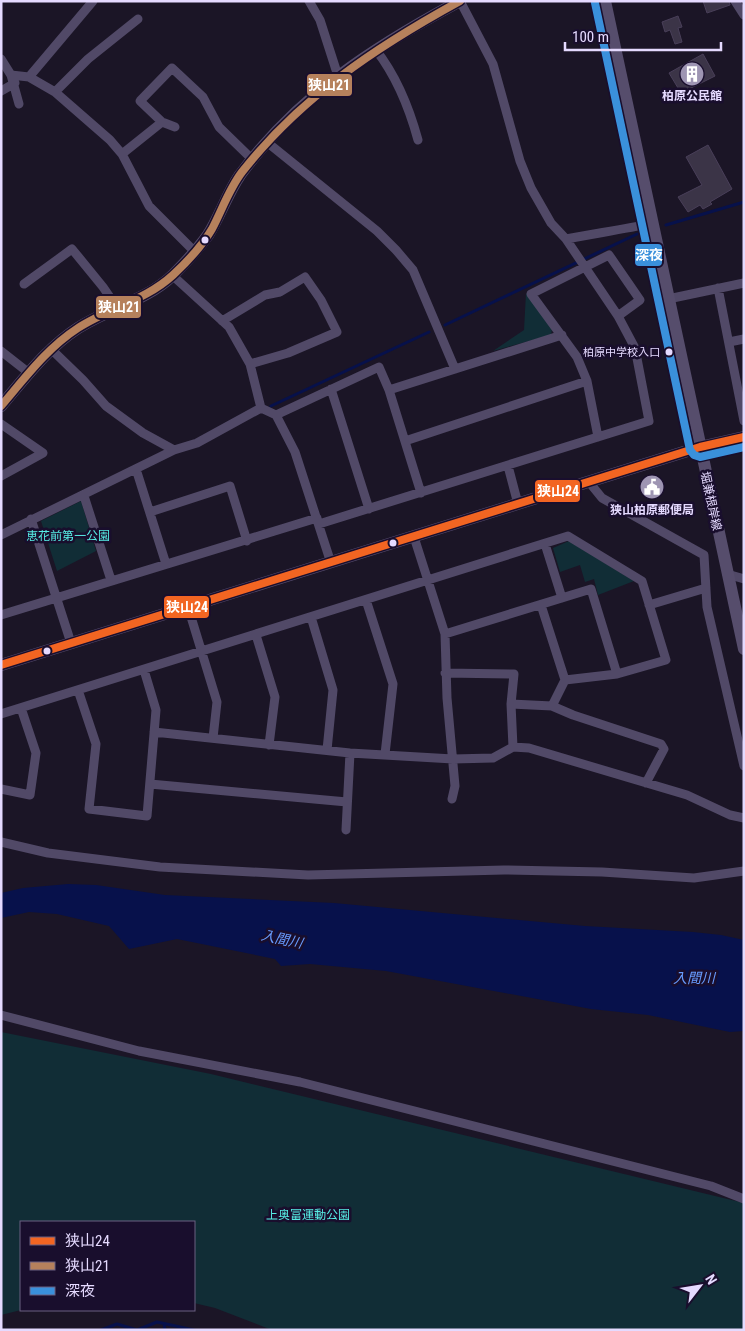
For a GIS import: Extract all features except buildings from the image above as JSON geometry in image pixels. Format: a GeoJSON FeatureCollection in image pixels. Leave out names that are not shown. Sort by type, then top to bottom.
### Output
{"type":"FeatureCollection","features":[{"type":"Feature","properties":{"kind":"main road"},"geometry":{"type":"LineString","coordinates":[[1,406],[51,348],[79,327],[142,298],[172,276],[207,236],[236,183],[253,160],[312,96],[395,37],[460,1]]}},
{"type":"Feature","properties":{"kind":"main road","name":"堀兼根岸線"},"geometry":{"type":"LineString","coordinates":[[605,1],[744,648]]}},
{"type":"Feature","properties":{"kind":"main road"},"geometry":{"type":"LineString","coordinates":[[1,665],[700,447],[744,437]]}},
{"type":"Feature","properties":{"kind":"street"},"geometry":{"type":"LineString","coordinates":[[30,77],[93,1]]}},
{"type":"Feature","properties":{"kind":"street"},"geometry":{"type":"LineString","coordinates":[[309,1],[320,20],[338,76]]}},
{"type":"Feature","properties":{"kind":"street"},"geometry":{"type":"LineString","coordinates":[[1,615],[166,564],[318,521],[369,509],[649,421],[635,348],[618,316],[583,267],[566,239],[551,223],[531,188],[520,161],[493,64],[460,1]]}},
{"type":"Feature","properties":{"kind":"street"},"geometry":{"type":"LineString","coordinates":[[735,1],[744,15]]}},
{"type":"Feature","properties":{"kind":"street"},"geometry":{"type":"LineString","coordinates":[[55,92],[88,59],[138,19]]}},
{"type":"Feature","properties":{"kind":"street"},"geometry":{"type":"LineString","coordinates":[[376,50],[392,70],[410,109],[418,140]]}},
{"type":"Feature","properties":{"kind":"street"},"geometry":{"type":"LineString","coordinates":[[1,60],[13,79],[19,104]]}},
{"type":"Feature","properties":{"kind":"street"},"geometry":{"type":"LineString","coordinates":[[175,127],[162,122],[140,101],[172,68],[203,97],[219,127],[253,160]]}},
{"type":"Feature","properties":{"kind":"street"},"geometry":{"type":"LineString","coordinates":[[1,92],[13,79],[30,77],[55,92],[110,140],[122,154],[149,206],[194,251]]}},
{"type":"Feature","properties":{"kind":"street"},"geometry":{"type":"LineString","coordinates":[[122,154],[162,122]]}},
{"type":"Feature","properties":{"kind":"street"},"geometry":{"type":"LineString","coordinates":[[268,142],[377,231],[413,270],[455,369]]}},
{"type":"Feature","properties":{"kind":"street"},"geometry":{"type":"LineString","coordinates":[[566,239],[598,232],[610,233],[652,223]]}},
{"type":"Feature","properties":{"kind":"street"},"geometry":{"type":"LineString","coordinates":[[24,284],[72,249],[118,309]]}},
{"type":"Feature","properties":{"kind":"street"},"geometry":{"type":"LineString","coordinates":[[598,437],[586,381],[577,357],[531,294],[609,255],[640,300],[618,316]]}},
{"type":"Feature","properties":{"kind":"street"},"geometry":{"type":"LineString","coordinates":[[172,276],[229,327],[250,364],[262,408],[276,415],[295,452],[331,563]]}},
{"type":"Feature","properties":{"kind":"street"},"geometry":{"type":"LineString","coordinates":[[222,321],[265,295],[280,292],[305,277],[321,300],[337,332],[288,353],[250,364]]}},
{"type":"Feature","properties":{"kind":"street"},"geometry":{"type":"LineString","coordinates":[[668,299],[744,283]]}},
{"type":"Feature","properties":{"kind":"street"},"geometry":{"type":"LineString","coordinates":[[718,288],[741,396],[744,421]]}},
{"type":"Feature","properties":{"kind":"street"},"geometry":{"type":"LineString","coordinates":[[389,390],[562,334]]}},
{"type":"Feature","properties":{"kind":"street"},"geometry":{"type":"LineString","coordinates":[[729,342],[744,339]]}},
{"type":"Feature","properties":{"kind":"street"},"geometry":{"type":"LineString","coordinates":[[51,348],[106,406],[143,433],[174,450]]}},
{"type":"Feature","properties":{"kind":"street"},"geometry":{"type":"LineString","coordinates":[[1,351],[29,372]]}},
{"type":"Feature","properties":{"kind":"street"},"geometry":{"type":"LineString","coordinates":[[276,415],[379,367],[389,390],[421,492]]}},
{"type":"Feature","properties":{"kind":"street"},"geometry":{"type":"LineString","coordinates":[[405,440],[586,381]]}},
{"type":"Feature","properties":{"kind":"street"},"geometry":{"type":"LineString","coordinates":[[331,389],[369,509]]}},
{"type":"Feature","properties":{"kind":"street"},"geometry":{"type":"LineString","coordinates":[[1,535],[31,519],[84,496],[174,450],[197,443],[262,408]]}},
{"type":"Feature","properties":{"kind":"street"},"geometry":{"type":"LineString","coordinates":[[1,424],[43,453],[1,476]]}},
{"type":"Feature","properties":{"kind":"street"},"geometry":{"type":"LineString","coordinates":[[508,466],[518,504]]}},
{"type":"Feature","properties":{"kind":"street"},"geometry":{"type":"LineString","coordinates":[[136,469],[166,564]]}},
{"type":"Feature","properties":{"kind":"street"},"geometry":{"type":"LineString","coordinates":[[589,482],[602,498],[704,555],[707,607],[744,766]]}},
{"type":"Feature","properties":{"kind":"street"},"geometry":{"type":"LineString","coordinates":[[150,512],[230,486],[247,541]]}},
{"type":"Feature","properties":{"kind":"street"},"geometry":{"type":"LineString","coordinates":[[84,496],[111,580]]}},
{"type":"Feature","properties":{"kind":"street"},"geometry":{"type":"LineString","coordinates":[[31,519],[71,643]]}},
{"type":"Feature","properties":{"kind":"street"},"geometry":{"type":"LineString","coordinates":[[1,714],[568,536],[642,581],[666,660],[618,674],[565,680]]}},
{"type":"Feature","properties":{"kind":"street"},"geometry":{"type":"LineString","coordinates":[[414,537],[445,634],[445,673],[456,786],[452,799]]}},
{"type":"Feature","properties":{"kind":"street"},"geometry":{"type":"LineString","coordinates":[[545,544],[562,598]]}},
{"type":"Feature","properties":{"kind":"street"},"geometry":{"type":"LineString","coordinates":[[727,574],[744,578]]}},
{"type":"Feature","properties":{"kind":"street"},"geometry":{"type":"LineString","coordinates":[[649,605],[706,588]]}},
{"type":"Feature","properties":{"kind":"street"},"geometry":{"type":"LineString","coordinates":[[445,634],[591,589],[618,674]]}},
{"type":"Feature","properties":{"kind":"street"},"geometry":{"type":"LineString","coordinates":[[366,600],[393,684],[385,754]]}},
{"type":"Feature","properties":{"kind":"street"},"geometry":{"type":"LineString","coordinates":[[541,604],[565,680],[552,706]]}},
{"type":"Feature","properties":{"kind":"street"},"geometry":{"type":"LineString","coordinates":[[188,606],[217,702],[213,738]]}},
{"type":"Feature","properties":{"kind":"street"},"geometry":{"type":"LineString","coordinates":[[311,617],[333,690],[327,750]]}},
{"type":"Feature","properties":{"kind":"street"},"geometry":{"type":"LineString","coordinates":[[256,634],[275,697],[269,745]]}},
{"type":"Feature","properties":{"kind":"street"},"geometry":{"type":"LineString","coordinates":[[78,690],[96,744],[89,809],[147,816],[156,710],[144,670]]}},
{"type":"Feature","properties":{"kind":"street"},"geometry":{"type":"LineString","coordinates":[[445,673],[514,674],[511,704],[513,747]]}},
{"type":"Feature","properties":{"kind":"street"},"geometry":{"type":"LineString","coordinates":[[511,704],[552,706],[573,715],[661,744],[664,749],[646,783]]}},
{"type":"Feature","properties":{"kind":"street"},"geometry":{"type":"LineString","coordinates":[[1,789],[30,795],[36,753],[21,708]]}},
{"type":"Feature","properties":{"kind":"street"},"geometry":{"type":"LineString","coordinates":[[154,732],[350,753],[453,759],[493,758],[513,747],[529,748],[687,796],[730,815],[744,818]]}},
{"type":"Feature","properties":{"kind":"street"},"geometry":{"type":"LineString","coordinates":[[346,830],[350,753]]}},
{"type":"Feature","properties":{"kind":"street"},"geometry":{"type":"LineString","coordinates":[[150,784],[347,802]]}},
{"type":"Feature","properties":{"kind":"street"},"geometry":{"type":"LineString","coordinates":[[1,842],[48,853],[160,867],[308,875],[504,870],[602,872],[694,878],[744,871]]}},
{"type":"Feature","properties":{"kind":"street"},"geometry":{"type":"LineString","coordinates":[[1,1014],[139,1050],[300,1082],[711,1186],[744,1199]]}},
{"type":"Feature","properties":{"kind":"green space"},"geometry":{"type":"Polygon","coordinates":[[[526,293],[552,329],[551,335],[493,351],[524,330],[526,293]]]}},
{"type":"Feature","properties":{"kind":"green space","name":"恵花前第一公園"},"geometry":{"type":"Polygon","coordinates":[[[81,501],[96,551],[57,571],[41,521],[81,501]]]}},
{"type":"Feature","properties":{"kind":"green space"},"geometry":{"type":"Polygon","coordinates":[[[569,541],[634,581],[598,595],[594,579],[585,582],[580,565],[560,572],[553,548],[569,541]]]}},
{"type":"Feature","properties":{"kind":"green space","name":"上奥富運動公園"},"geometry":{"type":"Polygon","coordinates":[[[1,1032],[211,1074],[744,1203],[744,1330],[272,1330],[215,1308],[195,1303],[195,1221],[20,1221],[20,1310],[1,1315],[1,1032]]]}},
{"type":"Feature","properties":{"kind":"water","name":"入間川"},"geometry":{"type":"Polygon","coordinates":[[[68,884],[96,885],[165,895],[334,903],[585,926],[693,932],[744,940],[744,1031],[730,1032],[648,1015],[591,1009],[386,971],[310,964],[281,966],[275,959],[177,939],[129,949],[109,926],[57,914],[29,912],[1,918],[1,893],[23,888],[68,884]]]}},
{"type":"Feature","properties":{"kind":"waterway"},"geometry":{"type":"LineString","coordinates":[[666,225],[744,202]]}},
{"type":"Feature","properties":{"kind":"waterway"},"geometry":{"type":"LineString","coordinates":[[445,325],[637,234]]}},
{"type":"Feature","properties":{"kind":"waterway"},"geometry":{"type":"LineString","coordinates":[[271,406],[429,332]]}},
{"type":"Feature","properties":{"kind":"waterway"},"geometry":{"type":"LineString","coordinates":[[101,1330],[117,1324],[137,1330],[157,1322],[194,1330]]}},
{"type":"Feature","properties":{"kind":"waterway"},"geometry":{"type":"LineString","coordinates":[[164,1324],[165,1330]]}},
{"type":"Feature","properties":{"kind":"transit line","name":"狭山21"},"geometry":{"type":"LineString","coordinates":[[1,406],[37,364],[67,336],[90,321],[151,291],[178,270],[194,254],[212,229],[233,185],[242,172],[289,120],[315,97],[370,56],[429,18],[460,1]]}},
{"type":"Feature","properties":{"kind":"transit line","name":"深夜"},"geometry":{"type":"LineString","coordinates":[[595,3],[690,450],[694,455],[700,457],[744,447]]}},
{"type":"Feature","properties":{"kind":"transit line","name":"狭山24"},"geometry":{"type":"LineString","coordinates":[[1,665],[700,447],[744,437]]}},
{"type":"Feature","properties":{"kind":"place","name":"柏原公民館"},"geometry":{"type":"Point","coordinates":[692,74]}},
{"type":"Feature","properties":{"kind":"place","name":"柏原中学校入口"},"geometry":{"type":"Point","coordinates":[669,352]}},
{"type":"Feature","properties":{"kind":"place","name":"狭山柏原郵便局"},"geometry":{"type":"Point","coordinates":[652,487]}}]}
